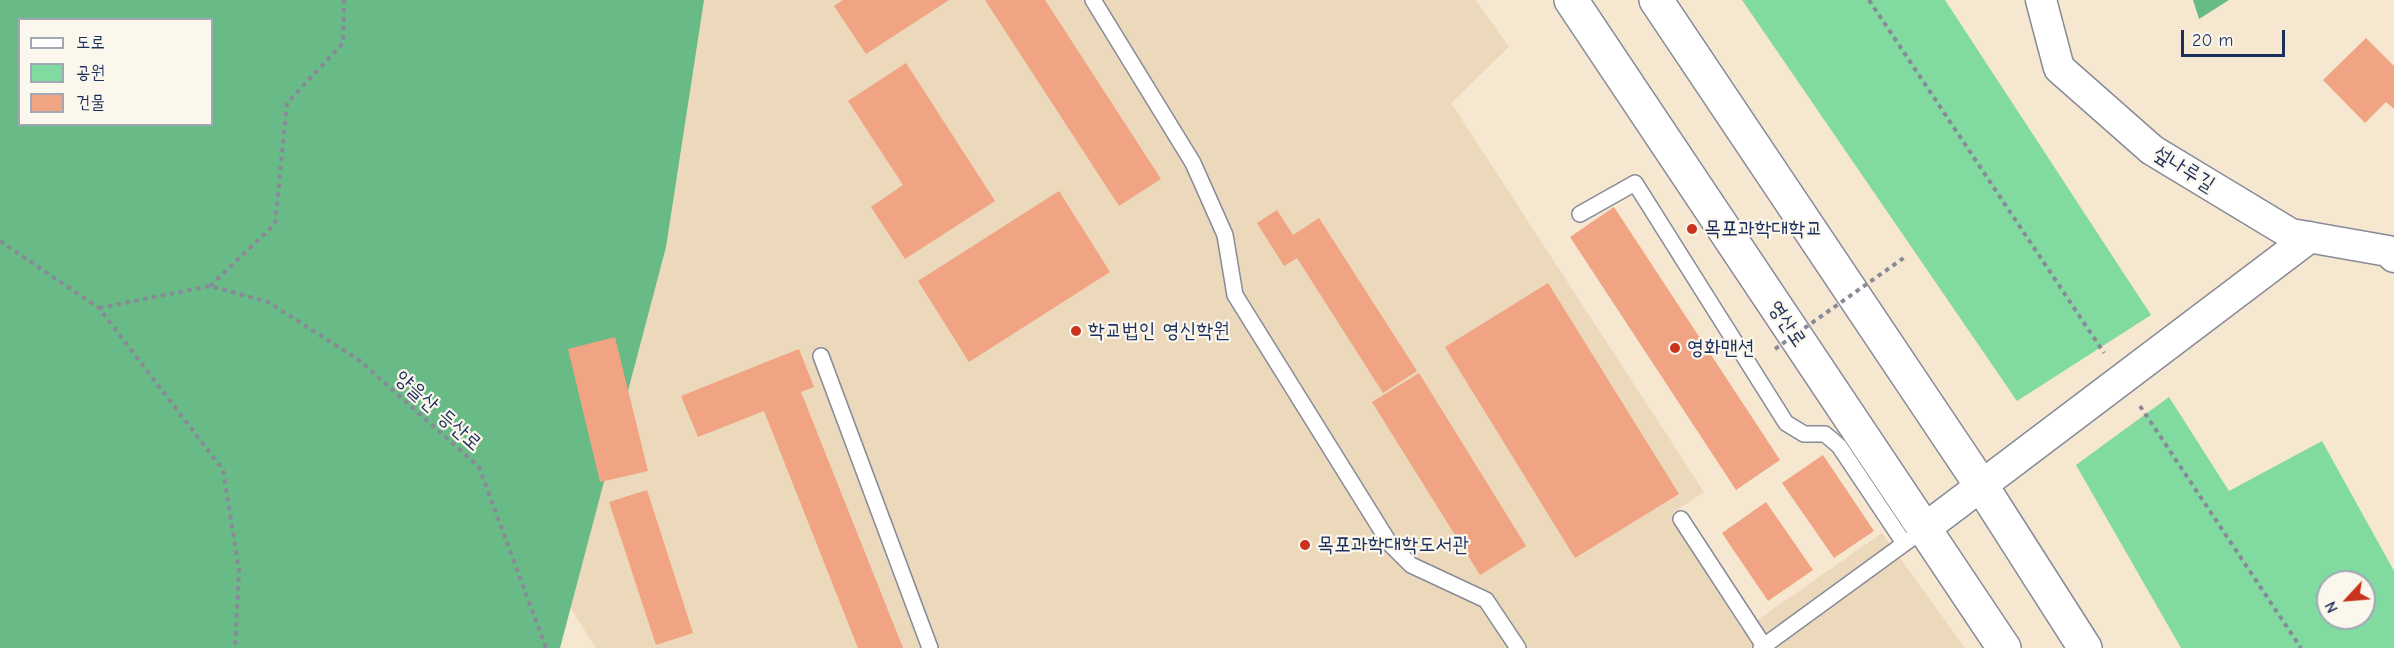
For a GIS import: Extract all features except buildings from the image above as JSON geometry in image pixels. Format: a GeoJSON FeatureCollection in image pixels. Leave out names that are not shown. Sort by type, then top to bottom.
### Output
{"type":"FeatureCollection","features":[{"type":"Feature","properties":{"kind":"street","name":"영산로"},"geometry":{"type":"LineString","coordinates":[[1571,0],[1914,536],[2004,648]]}},
{"type":"Feature","properties":{"kind":"street"},"geometry":{"type":"LineString","coordinates":[[1656,0],[1982,485],[2085,648]]}},
{"type":"Feature","properties":{"kind":"street","name":"섶나루길"},"geometry":{"type":"LineString","coordinates":[[2042,0],[2059,68],[2152,150],[2291,234],[2388,251],[2394,257]]}},
{"type":"Feature","properties":{"kind":"street"},"geometry":{"type":"LineString","coordinates":[[1914,536],[2310,237]]}},
{"type":"Feature","properties":{"kind":"lane"},"geometry":{"type":"LineString","coordinates":[[1093,0],[1193,163],[1225,235],[1235,295],[1390,544],[1411,565],[1486,600],[1518,648]]}},
{"type":"Feature","properties":{"kind":"lane"},"geometry":{"type":"LineString","coordinates":[[1580,214],[1635,183],[1786,423],[1804,435],[1825,434],[1839,446],[1914,536],[1763,647],[1681,519]]}},
{"type":"Feature","properties":{"kind":"lane"},"geometry":{"type":"LineString","coordinates":[[821,356],[930,648]]}},
{"type":"Feature","properties":{"kind":"path"},"geometry":{"type":"LineString","coordinates":[[210,286],[275,224],[286,103],[343,43],[344,0]]}},
{"type":"Feature","properties":{"kind":"path"},"geometry":{"type":"LineString","coordinates":[[1869,0],[2301,648]]}},
{"type":"Feature","properties":{"kind":"path"},"geometry":{"type":"LineString","coordinates":[[0,241],[99,308],[223,470],[239,571],[235,648]]}},
{"type":"Feature","properties":{"kind":"path"},"geometry":{"type":"LineString","coordinates":[[1775,349],[1905,257]]}},
{"type":"Feature","properties":{"kind":"path","name":"양을산 등산로"},"geometry":{"type":"LineString","coordinates":[[99,308],[210,286],[268,302],[359,360],[479,467],[546,648]]}},
{"type":"Feature","properties":{"kind":"shaded area","name":"학교법인 영신학원"},"geometry":{"type":"Polygon","coordinates":[[[665,0],[1476,0],[1509,47],[1451,103],[1704,492],[1672,513],[1742,631],[1882,533],[1965,648],[596,648],[537,555],[665,0]]]}},
{"type":"Feature","properties":{"kind":"green space"},"geometry":{"type":"Polygon","coordinates":[[[0,0],[704,0],[666,247],[560,648],[0,648],[0,0]]]}},
{"type":"Feature","properties":{"kind":"green space"},"geometry":{"type":"Polygon","coordinates":[[[1742,0],[1945,0],[2151,315],[2017,401],[1742,0]]]}},
{"type":"Feature","properties":{"kind":"green space"},"geometry":{"type":"Polygon","coordinates":[[[2193,0],[2229,0],[2199,19],[2193,0]]]}},
{"type":"Feature","properties":{"kind":"green space"},"geometry":{"type":"Polygon","coordinates":[[[2169,397],[2229,491],[2322,441],[2394,571],[2394,648],[2181,648],[2076,465],[2169,397]]]}},
{"type":"Feature","properties":{"kind":"place","name":"목포과학대학교"},"geometry":{"type":"Point","coordinates":[1692,229]}},
{"type":"Feature","properties":{"kind":"place","name":"학교법인 영신학원"},"geometry":{"type":"Point","coordinates":[1076,331]}},
{"type":"Feature","properties":{"kind":"place","name":"영화맨션"},"geometry":{"type":"Point","coordinates":[1675,348]}},
{"type":"Feature","properties":{"kind":"place","name":"목포과학대학도서관"},"geometry":{"type":"Point","coordinates":[1305,545]}}]}
